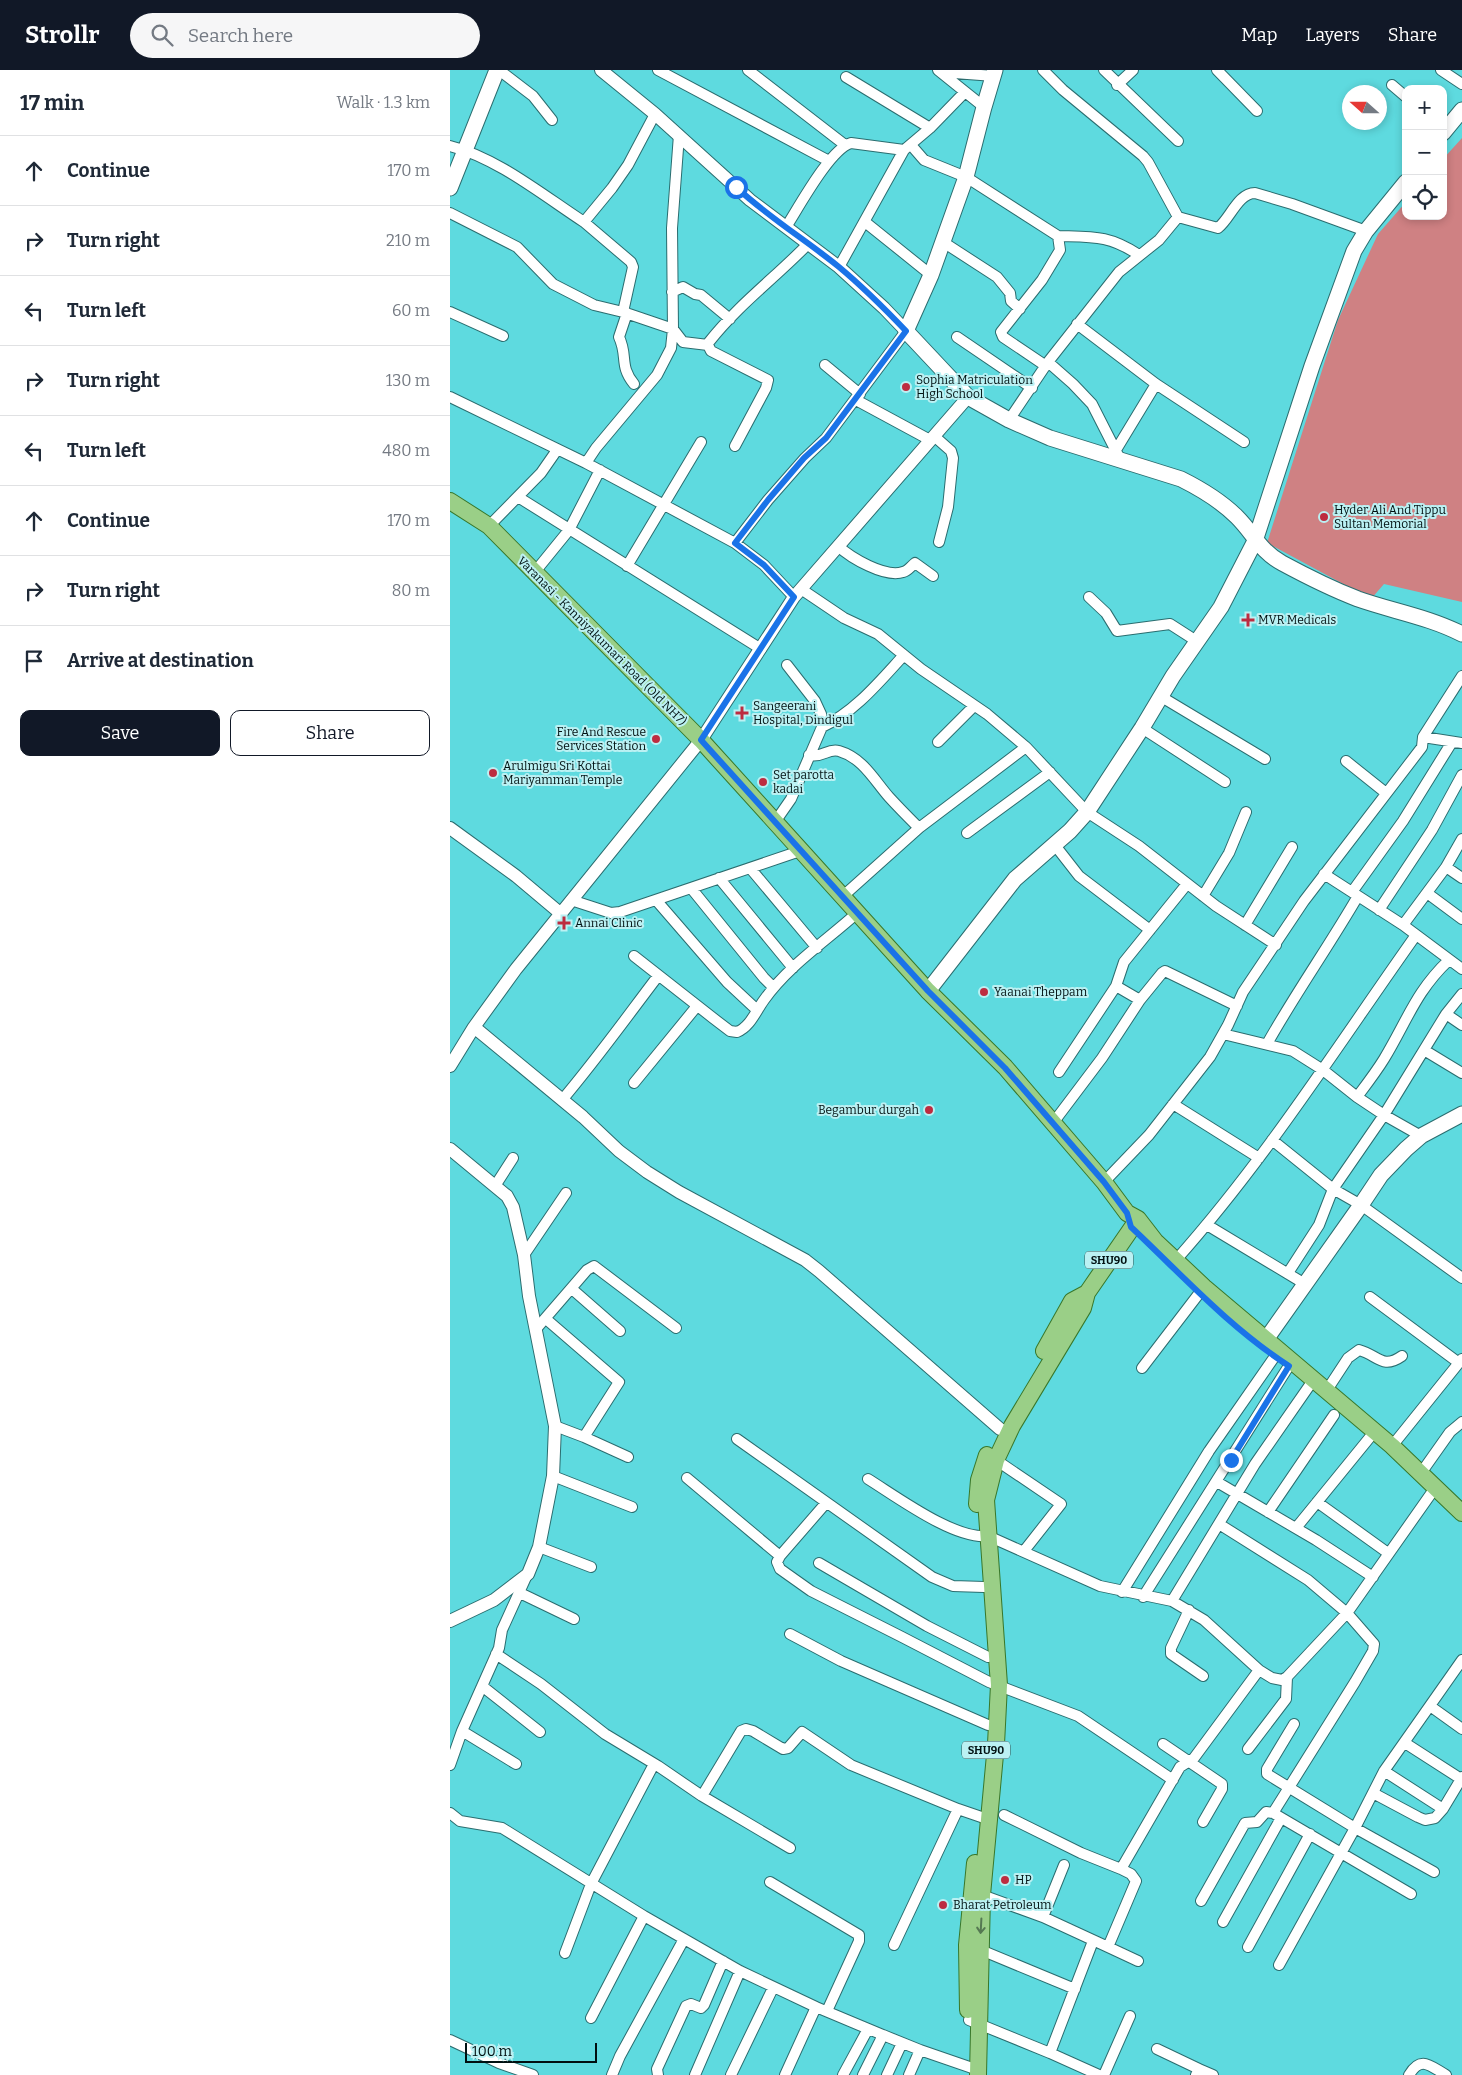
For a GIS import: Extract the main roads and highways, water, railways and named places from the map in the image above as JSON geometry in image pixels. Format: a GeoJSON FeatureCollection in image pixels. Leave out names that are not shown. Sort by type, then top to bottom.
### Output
{"type":"FeatureCollection","features":[{"type":"Feature","properties":{"kind":"main road"},"geometry":{"type":"LineString","coordinates":[[450,188],[457,148],[498,70]]}},
{"type":"Feature","properties":{"kind":"main road"},"geometry":{"type":"LineString","coordinates":[[995,73],[966,177],[931,275],[906,331],[968,397],[1009,420],[1050,438],[1118,455],[1181,479],[1200,488],[1239,519],[1268,555],[1281,563],[1340,592],[1437,623],[1462,634]]}},
{"type":"Feature","properties":{"kind":"main road"},"geometry":{"type":"LineString","coordinates":[[1445,130],[1462,110]]}},
{"type":"Feature","properties":{"kind":"main road"},"geometry":{"type":"LineString","coordinates":[[928,991],[1015,879],[1087,812],[1142,728],[1172,676],[1198,642],[1221,607],[1255,541],[1328,319],[1354,251],[1366,231],[1402,187]]}},
{"type":"Feature","properties":{"kind":"main road","name":"Varanasi - Kanniyakumari Road (Old NH7)"},"geometry":{"type":"LineString","coordinates":[[450,501],[489,526],[701,740],[928,991],[1005,1068],[1104,1182],[1132,1220],[1176,1260],[1201,1290],[1267,1338],[1277,1353],[1311,1383],[1327,1390],[1373,1433],[1392,1446],[1421,1472],[1433,1491],[1462,1513]]}},
{"type":"Feature","properties":{"kind":"main road"},"geometry":{"type":"LineString","coordinates":[[1267,1338],[1362,1205],[1381,1175],[1406,1149],[1422,1136],[1462,1114]]}},
{"type":"Feature","properties":{"kind":"main road"},"geometry":{"type":"LineString","coordinates":[[1132,1220],[1148,1243],[1277,1353]]}},
{"type":"Feature","properties":{"kind":"main road","name":"SHU90"},"geometry":{"type":"LineString","coordinates":[[974,2072],[973,1947],[977,1893],[991,1817],[988,1725],[994,1683],[988,1657],[983,1536],[977,1498],[979,1480],[987,1454],[1072,1301],[1087,1292],[1121,1242],[1132,1220]]}},
{"type":"Feature","properties":{"kind":"main road"},"geometry":{"type":"LineString","coordinates":[[1121,1242],[1129,1239],[1148,1243]]}},
{"type":"Feature","properties":{"kind":"main road"},"geometry":{"type":"LineString","coordinates":[[991,1817],[994,1683],[983,1536],[986,1500],[996,1460],[1012,1426],[1082,1308],[1087,1292]]}},
{"type":"Feature","properties":{"kind":"main road"},"geometry":{"type":"LineString","coordinates":[[1311,1383],[1373,1433],[1433,1491],[1462,1525]]}},
{"type":"Feature","properties":{"kind":"place","name":"Sophia Matriculation High School"},"geometry":{"type":"Point","coordinates":[906,387]}},
{"type":"Feature","properties":{"kind":"place","name":"Hyder Ali And Tippu Sultan Memorial"},"geometry":{"type":"Point","coordinates":[1324,517]}},
{"type":"Feature","properties":{"kind":"place","name":"MVR Medicals"},"geometry":{"type":"Point","coordinates":[1248,620]}},
{"type":"Feature","properties":{"kind":"place","name":"Sangeerani Hospital, Dindigul"},"geometry":{"type":"Point","coordinates":[742,713]}},
{"type":"Feature","properties":{"kind":"place","name":"Fire And Rescue Services Station"},"geometry":{"type":"Point","coordinates":[656,739]}},
{"type":"Feature","properties":{"kind":"place","name":"Arulmigu Sri Kottai Mariyamman Temple"},"geometry":{"type":"Point","coordinates":[493,773]}},
{"type":"Feature","properties":{"kind":"place","name":"Set parotta kadai"},"geometry":{"type":"Point","coordinates":[763,782]}},
{"type":"Feature","properties":{"kind":"place","name":"Annai Clinic"},"geometry":{"type":"Point","coordinates":[564,923]}},
{"type":"Feature","properties":{"kind":"place","name":"Yaanai Theppam"},"geometry":{"type":"Point","coordinates":[984,992]}},
{"type":"Feature","properties":{"kind":"place","name":"Begambur durgah"},"geometry":{"type":"Point","coordinates":[929,1110]}},
{"type":"Feature","properties":{"kind":"place","name":"HP"},"geometry":{"type":"Point","coordinates":[1005,1880]}},
{"type":"Feature","properties":{"kind":"place","name":"Bharat Petroleum"},"geometry":{"type":"Point","coordinates":[943,1905]}}]}
